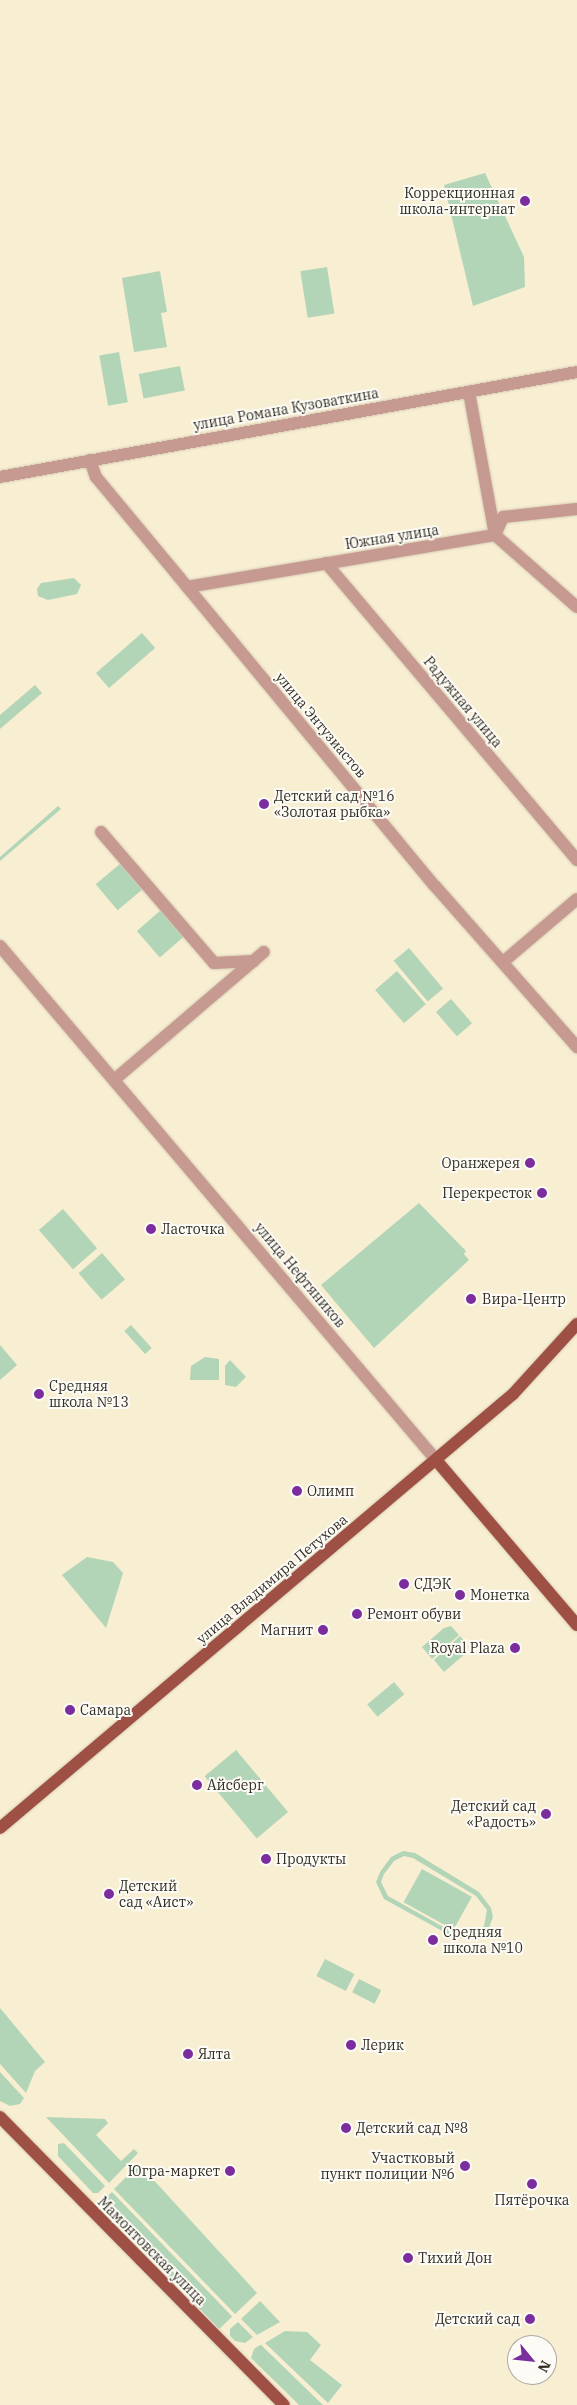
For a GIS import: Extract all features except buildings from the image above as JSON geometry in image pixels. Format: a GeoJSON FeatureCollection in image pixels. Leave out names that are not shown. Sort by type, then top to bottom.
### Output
{"type":"FeatureCollection","features":[{"type":"Feature","properties":{"kind":"main road","name":"улица Владимира Петухова"},"geometry":{"type":"LineString","coordinates":[[0,1828],[528,1380],[577,1324]]}},
{"type":"Feature","properties":{"kind":"main road","name":"улица Нефтяников"},"geometry":{"type":"LineString","coordinates":[[436,1460],[577,1625]]}},
{"type":"Feature","properties":{"kind":"main road","name":"Мамонтовская улица"},"geometry":{"type":"LineString","coordinates":[[0,2117],[284,2405]]}},
{"type":"Feature","properties":{"kind":"street","name":"улица Романа Кузоваткина"},"geometry":{"type":"LineString","coordinates":[[0,476],[577,372]]}},
{"type":"Feature","properties":{"kind":"street"},"geometry":{"type":"LineString","coordinates":[[469,392],[495,535],[577,607]]}},
{"type":"Feature","properties":{"kind":"street","name":"улица Энтузиастов"},"geometry":{"type":"LineString","coordinates":[[90,460],[96,477],[187,587],[577,1047]]}},
{"type":"Feature","properties":{"kind":"street"},"geometry":{"type":"LineString","coordinates":[[495,535],[503,517],[577,509]]}},
{"type":"Feature","properties":{"kind":"street","name":"Южная улица"},"geometry":{"type":"LineString","coordinates":[[187,587],[495,535]]}},
{"type":"Feature","properties":{"kind":"street","name":"Радужная улица"},"geometry":{"type":"LineString","coordinates":[[326,563],[577,860]]}},
{"type":"Feature","properties":{"kind":"street"},"geometry":{"type":"LineString","coordinates":[[101,832],[214,963],[254,961]]}},
{"type":"Feature","properties":{"kind":"street"},"geometry":{"type":"LineString","coordinates":[[503,962],[577,899]]}},
{"type":"Feature","properties":{"kind":"street","name":"улица Нефтяников"},"geometry":{"type":"LineString","coordinates":[[0,946],[436,1460]]}},
{"type":"Feature","properties":{"kind":"street"},"geometry":{"type":"LineString","coordinates":[[114,1080],[264,952]]}},
{"type":"Feature","properties":{"kind":"green space"},"geometry":{"type":"Polygon","coordinates":[[[485,173],[524,257],[525,287],[473,306],[444,185],[485,173]]]}},
{"type":"Feature","properties":{"kind":"green space"},"geometry":{"type":"Polygon","coordinates":[[[327,267],[334,313],[308,318],[300,271],[327,267]]]}},
{"type":"Feature","properties":{"kind":"green space"},"geometry":{"type":"Polygon","coordinates":[[[160,271],[167,312],[161,313],[167,347],[134,352],[122,278],[160,271]]]}},
{"type":"Feature","properties":{"kind":"green space"},"geometry":{"type":"Polygon","coordinates":[[[119,352],[128,402],[108,406],[99,355],[119,352]]]}},
{"type":"Feature","properties":{"kind":"green space"},"geometry":{"type":"Polygon","coordinates":[[[180,366],[185,391],[144,399],[139,374],[180,366]]]}},
{"type":"Feature","properties":{"kind":"green space"},"geometry":{"type":"Polygon","coordinates":[[[74,578],[81,585],[77,594],[48,600],[38,596],[37,589],[41,583],[74,578]]]}},
{"type":"Feature","properties":{"kind":"green space"},"geometry":{"type":"Polygon","coordinates":[[[142,633],[155,648],[109,688],[96,673],[142,633]]]}},
{"type":"Feature","properties":{"kind":"green space"},"geometry":{"type":"Polygon","coordinates":[[[35,685],[42,693],[0,729],[0,715],[35,685]]]}},
{"type":"Feature","properties":{"kind":"green space"},"geometry":{"type":"Polygon","coordinates":[[[58,806],[61,809],[0,861],[0,857],[58,806]]]}},
{"type":"Feature","properties":{"kind":"green space"},"geometry":{"type":"Polygon","coordinates":[[[121,863],[143,889],[118,910],[96,884],[121,863]]]}},
{"type":"Feature","properties":{"kind":"green space"},"geometry":{"type":"Polygon","coordinates":[[[161,910],[184,936],[160,957],[137,931],[161,910]]]}},
{"type":"Feature","properties":{"kind":"green space"},"geometry":{"type":"Polygon","coordinates":[[[409,948],[443,989],[428,1001],[394,961],[409,948]]]}},
{"type":"Feature","properties":{"kind":"green space"},"geometry":{"type":"Polygon","coordinates":[[[397,971],[426,1004],[404,1023],[375,990],[397,971]]]}},
{"type":"Feature","properties":{"kind":"green space"},"geometry":{"type":"Polygon","coordinates":[[[451,999],[472,1023],[457,1036],[436,1012],[451,999]]]}},
{"type":"Feature","properties":{"kind":"green space"},"geometry":{"type":"Polygon","coordinates":[[[419,1203],[466,1251],[464,1254],[469,1260],[374,1348],[321,1285],[419,1203]]]}},
{"type":"Feature","properties":{"kind":"green space"},"geometry":{"type":"Polygon","coordinates":[[[63,1209],[97,1248],[73,1269],[39,1230],[63,1209]]]}},
{"type":"Feature","properties":{"kind":"green space"},"geometry":{"type":"Polygon","coordinates":[[[102,1253],[125,1279],[102,1300],[79,1273],[102,1253]]]}},
{"type":"Feature","properties":{"kind":"green space"},"geometry":{"type":"Polygon","coordinates":[[[131,1325],[152,1348],[145,1354],[124,1331],[131,1325]]]}},
{"type":"Feature","properties":{"kind":"green space"},"geometry":{"type":"Polygon","coordinates":[[[0,1345],[17,1365],[0,1380],[0,1345]]]}},
{"type":"Feature","properties":{"kind":"green space"},"geometry":{"type":"Polygon","coordinates":[[[205,1357],[219,1359],[219,1380],[190,1380],[191,1366],[205,1357]]]}},
{"type":"Feature","properties":{"kind":"green space"},"geometry":{"type":"Polygon","coordinates":[[[230,1360],[246,1377],[236,1387],[225,1385],[225,1366],[230,1360]]]}},
{"type":"Feature","properties":{"kind":"green space"},"geometry":{"type":"Polygon","coordinates":[[[87,1557],[113,1562],[123,1573],[106,1628],[62,1575],[87,1557]]]}},
{"type":"Feature","properties":{"kind":"green space"},"geometry":{"type":"Polygon","coordinates":[[[451,1626],[459,1635],[432,1659],[422,1647],[444,1628],[451,1626]]]}},
{"type":"Feature","properties":{"kind":"green space"},"geometry":{"type":"Polygon","coordinates":[[[460,1636],[467,1644],[466,1653],[444,1672],[434,1660],[460,1636]]]}},
{"type":"Feature","properties":{"kind":"green space"},"geometry":{"type":"Polygon","coordinates":[[[394,1682],[404,1694],[377,1717],[367,1704],[394,1682]]]}},
{"type":"Feature","properties":{"kind":"green space"},"geometry":{"type":"Polygon","coordinates":[[[236,1750],[288,1812],[257,1838],[205,1776],[236,1750]]]}},
{"type":"Feature","properties":{"kind":"green space"},"geometry":{"type":"Polygon","coordinates":[[[403,1851],[415,1853],[479,1892],[491,1908],[493,1917],[488,1930],[475,1939],[455,1938],[384,1899],[376,1882],[380,1872],[391,1857],[403,1851]],[[404,1856],[394,1861],[384,1874],[381,1882],[388,1896],[456,1934],[473,1934],[484,1926],[487,1910],[476,1896],[413,1858],[404,1856]]]}},
{"type":"Feature","properties":{"kind":"green space"},"geometry":{"type":"Polygon","coordinates":[[[422,1869],[472,1897],[453,1930],[404,1902],[422,1869]]]}},
{"type":"Feature","properties":{"kind":"green space"},"geometry":{"type":"Polygon","coordinates":[[[325,1959],[354,1974],[346,1991],[316,1976],[325,1959]]]}},
{"type":"Feature","properties":{"kind":"green space"},"geometry":{"type":"Polygon","coordinates":[[[359,1979],[381,1990],[374,2004],[352,1992],[359,1979]]]}},
{"type":"Feature","properties":{"kind":"green space"},"geometry":{"type":"Polygon","coordinates":[[[0,2008],[45,2062],[35,2071],[26,2093],[0,2064],[0,2008]]]}},
{"type":"Feature","properties":{"kind":"green space"},"geometry":{"type":"Polygon","coordinates":[[[0,2072],[24,2098],[20,2104],[10,2106],[0,2101],[0,2072]]]}},
{"type":"Feature","properties":{"kind":"green space"},"geometry":{"type":"Polygon","coordinates":[[[46,2117],[105,2119],[108,2123],[96,2135],[121,2161],[134,2149],[138,2153],[109,2183],[46,2117]]]}},
{"type":"Feature","properties":{"kind":"green space"},"geometry":{"type":"Polygon","coordinates":[[[64,2143],[105,2186],[98,2193],[93,2193],[58,2156],[58,2144],[64,2143]]]}},
{"type":"Feature","properties":{"kind":"green space"},"geometry":{"type":"Polygon","coordinates":[[[139,2164],[257,2293],[235,2314],[114,2189],[139,2164]]]}},
{"type":"Feature","properties":{"kind":"green space"},"geometry":{"type":"Polygon","coordinates":[[[112,2192],[232,2316],[219,2329],[99,2205],[112,2192]]]}},
{"type":"Feature","properties":{"kind":"green space"},"geometry":{"type":"Polygon","coordinates":[[[260,2301],[280,2322],[257,2335],[241,2319],[260,2301]]]}},
{"type":"Feature","properties":{"kind":"green space"},"geometry":{"type":"Polygon","coordinates":[[[238,2322],[253,2337],[245,2343],[235,2341],[230,2336],[230,2329],[238,2322]]]}},
{"type":"Feature","properties":{"kind":"green space"},"geometry":{"type":"Polygon","coordinates":[[[285,2331],[307,2332],[321,2345],[310,2360],[342,2385],[328,2403],[265,2343],[285,2331]]]}},
{"type":"Feature","properties":{"kind":"green space"},"geometry":{"type":"Polygon","coordinates":[[[260,2345],[323,2405],[299,2405],[251,2358],[254,2349],[260,2345]]]}},
{"type":"Feature","properties":{"kind":"place","name":"Коррекционная школа-интернат"},"geometry":{"type":"Point","coordinates":[525,201]}},
{"type":"Feature","properties":{"kind":"place","name":"Детский сад №16 «Золотая рыбка»"},"geometry":{"type":"Point","coordinates":[264,804]}},
{"type":"Feature","properties":{"kind":"place","name":"Оранжерея"},"geometry":{"type":"Point","coordinates":[530,1163]}},
{"type":"Feature","properties":{"kind":"place","name":"Перекресток"},"geometry":{"type":"Point","coordinates":[542,1193]}},
{"type":"Feature","properties":{"kind":"place","name":"Ласточка"},"geometry":{"type":"Point","coordinates":[151,1229]}},
{"type":"Feature","properties":{"kind":"place","name":"Вира-Центр"},"geometry":{"type":"Point","coordinates":[471,1299]}},
{"type":"Feature","properties":{"kind":"place","name":"Средняя школа №13"},"geometry":{"type":"Point","coordinates":[39,1394]}},
{"type":"Feature","properties":{"kind":"place","name":"Олимп"},"geometry":{"type":"Point","coordinates":[297,1491]}},
{"type":"Feature","properties":{"kind":"place","name":"СДЭК"},"geometry":{"type":"Point","coordinates":[404,1584]}},
{"type":"Feature","properties":{"kind":"place","name":"Монетка"},"geometry":{"type":"Point","coordinates":[460,1595]}},
{"type":"Feature","properties":{"kind":"place","name":"Ремонт обуви"},"geometry":{"type":"Point","coordinates":[357,1614]}},
{"type":"Feature","properties":{"kind":"place","name":"Магнит"},"geometry":{"type":"Point","coordinates":[323,1630]}},
{"type":"Feature","properties":{"kind":"place","name":"Royal Plaza"},"geometry":{"type":"Point","coordinates":[515,1648]}},
{"type":"Feature","properties":{"kind":"place","name":"Самара"},"geometry":{"type":"Point","coordinates":[70,1710]}},
{"type":"Feature","properties":{"kind":"place","name":"Айсберг"},"geometry":{"type":"Point","coordinates":[197,1785]}},
{"type":"Feature","properties":{"kind":"place","name":"Детский сад «Радость»"},"geometry":{"type":"Point","coordinates":[546,1814]}},
{"type":"Feature","properties":{"kind":"place","name":"Продукты"},"geometry":{"type":"Point","coordinates":[266,1859]}},
{"type":"Feature","properties":{"kind":"place","name":"Детский сад «Аист»"},"geometry":{"type":"Point","coordinates":[109,1894]}},
{"type":"Feature","properties":{"kind":"place","name":"Средняя школа №10"},"geometry":{"type":"Point","coordinates":[433,1940]}},
{"type":"Feature","properties":{"kind":"place","name":"Лерик"},"geometry":{"type":"Point","coordinates":[351,2045]}},
{"type":"Feature","properties":{"kind":"place","name":"Ялта"},"geometry":{"type":"Point","coordinates":[188,2054]}},
{"type":"Feature","properties":{"kind":"place","name":"Детский сад №8"},"geometry":{"type":"Point","coordinates":[346,2128]}},
{"type":"Feature","properties":{"kind":"place","name":"Участковый пункт полиции №6"},"geometry":{"type":"Point","coordinates":[465,2166]}},
{"type":"Feature","properties":{"kind":"place","name":"Югра-маркет"},"geometry":{"type":"Point","coordinates":[230,2171]}},
{"type":"Feature","properties":{"kind":"place","name":"Пятёрочка"},"geometry":{"type":"Point","coordinates":[532,2184]}},
{"type":"Feature","properties":{"kind":"place","name":"Тихий Дон"},"geometry":{"type":"Point","coordinates":[408,2258]}},
{"type":"Feature","properties":{"kind":"place","name":"Детский сад"},"geometry":{"type":"Point","coordinates":[530,2319]}}]}
